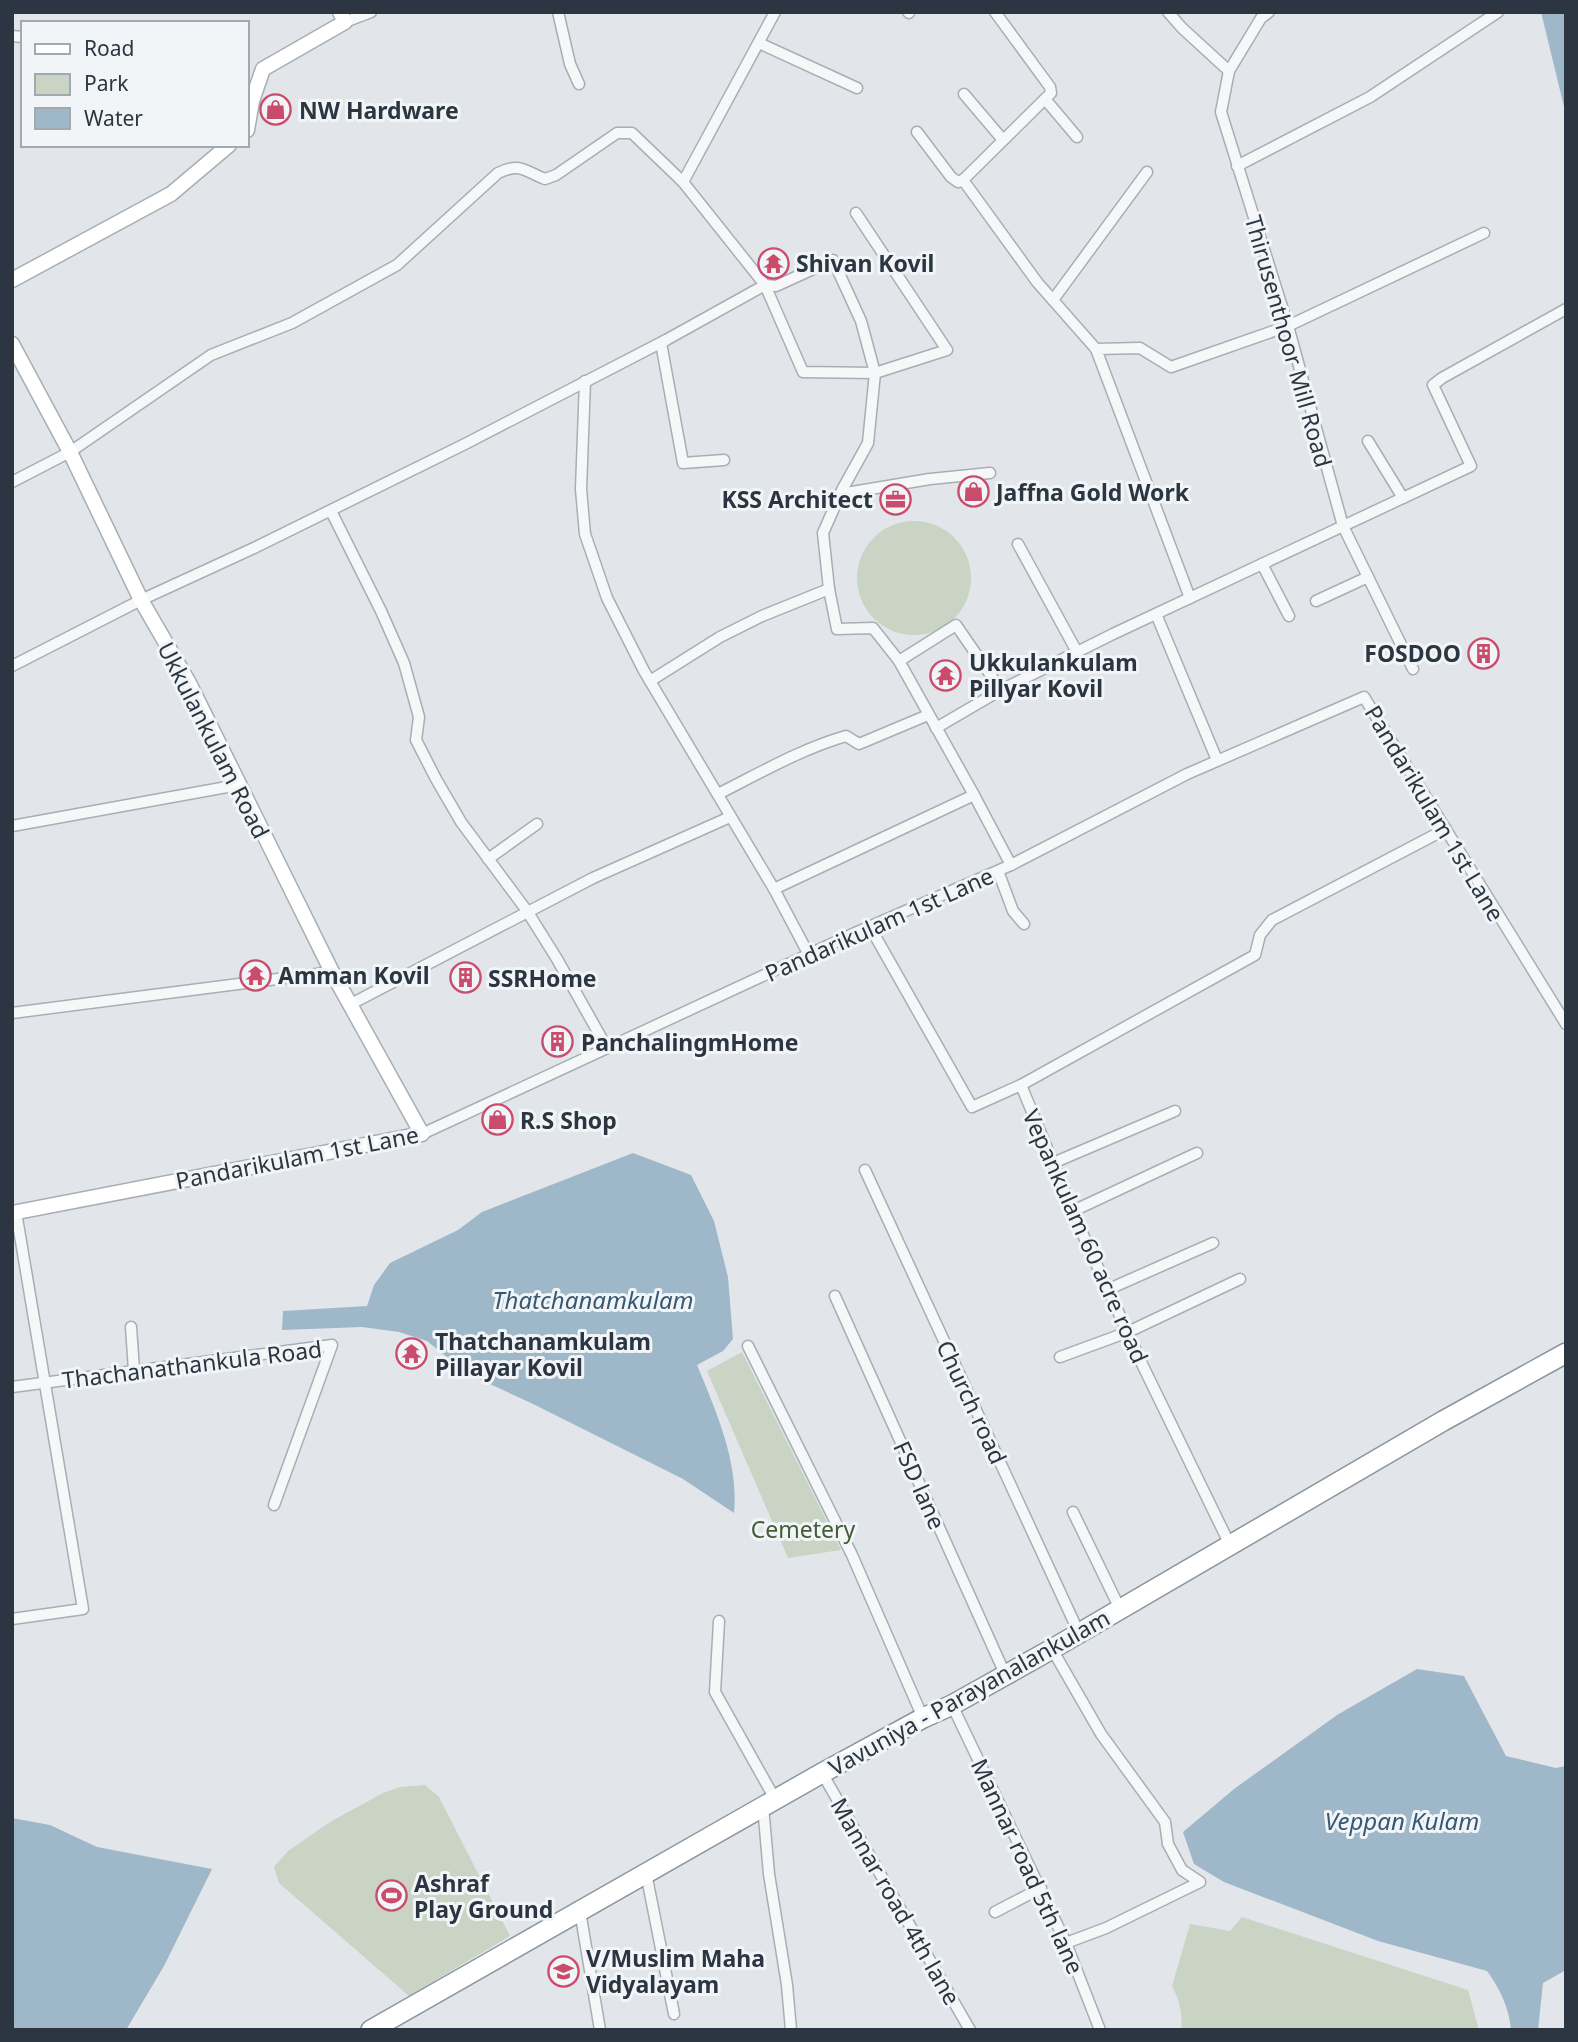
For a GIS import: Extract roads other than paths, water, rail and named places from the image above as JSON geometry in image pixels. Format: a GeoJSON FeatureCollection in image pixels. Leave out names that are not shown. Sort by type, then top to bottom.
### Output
{"type":"FeatureCollection","features":[{"type":"Feature","properties":{"kind":"highway","name":"Vavuniya - Parayanalankulam"},"geometry":{"type":"LineString","coordinates":[[371,2030],[822,1773],[1052,1649],[1443,1421],[1566,1353]]}},
{"type":"Feature","properties":{"kind":"street"},"geometry":{"type":"LineString","coordinates":[[248,124],[252,101],[263,69],[343,17],[371,12]]}},
{"type":"Feature","properties":{"kind":"street"},"geometry":{"type":"LineString","coordinates":[[558,12],[570,64],[579,84]]}},
{"type":"Feature","properties":{"kind":"street"},"geometry":{"type":"LineString","coordinates":[[684,182],[775,12]]}},
{"type":"Feature","properties":{"kind":"street"},"geometry":{"type":"LineString","coordinates":[[917,132],[951,177],[958,182],[1051,93],[1050,87],[995,12]]}},
{"type":"Feature","properties":{"kind":"street"},"geometry":{"type":"LineString","coordinates":[[1168,12],[1229,71]]}},
{"type":"Feature","properties":{"kind":"street","name":"Thirusenthoor Mill Road"},"geometry":{"type":"LineString","coordinates":[[1269,12],[1261,18],[1229,71],[1222,112],[1288,326],[1343,526],[1413,670]]}},
{"type":"Feature","properties":{"kind":"street"},"geometry":{"type":"LineString","coordinates":[[1237,166],[1370,97],[1498,12]]}},
{"type":"Feature","properties":{"kind":"street"},"geometry":{"type":"LineString","coordinates":[[759,43],[857,88]]}},
{"type":"Feature","properties":{"kind":"street"},"geometry":{"type":"LineString","coordinates":[[964,94],[1003,140]]}},
{"type":"Feature","properties":{"kind":"street"},"geometry":{"type":"LineString","coordinates":[[1045,99],[1077,137]]}},
{"type":"Feature","properties":{"kind":"street"},"geometry":{"type":"LineString","coordinates":[[12,482],[71,452],[211,355],[292,323],[397,265],[498,173],[510,167],[523,168],[545,179],[556,175],[617,133],[632,132],[684,182],[765,285],[803,372],[875,373],[947,350],[856,214]]}},
{"type":"Feature","properties":{"kind":"street"},"geometry":{"type":"LineString","coordinates":[[12,280],[171,194],[227,147]]}},
{"type":"Feature","properties":{"kind":"street"},"geometry":{"type":"LineString","coordinates":[[1053,299],[1147,172]]}},
{"type":"Feature","properties":{"kind":"street"},"geometry":{"type":"LineString","coordinates":[[963,180],[1037,282],[1096,349],[1190,598]]}},
{"type":"Feature","properties":{"kind":"street"},"geometry":{"type":"LineString","coordinates":[[1096,349],[1140,348],[1171,368],[1288,326],[1484,233]]}},
{"type":"Feature","properties":{"kind":"street"},"geometry":{"type":"LineString","coordinates":[[12,666],[141,600],[331,511],[465,444],[666,340],[765,285],[776,286],[832,260],[862,321],[875,373],[868,443],[840,494],[823,533],[829,589],[837,629],[873,628],[899,661],[1011,865]]}},
{"type":"Feature","properties":{"kind":"street"},"geometry":{"type":"LineString","coordinates":[[936,728],[1001,690],[1077,652],[1471,466],[1433,385],[1566,309]]}},
{"type":"Feature","properties":{"kind":"street"},"geometry":{"type":"LineString","coordinates":[[666,340],[661,343],[684,463],[724,460]]}},
{"type":"Feature","properties":{"kind":"street","name":"Ukkulankulam Road"},"geometry":{"type":"LineString","coordinates":[[12,344],[71,452],[141,600],[189,683],[332,972],[422,1134]]}},
{"type":"Feature","properties":{"kind":"street"},"geometry":{"type":"LineString","coordinates":[[585,381],[581,489],[585,534],[607,598],[650,681],[774,889],[809,956]]}},
{"type":"Feature","properties":{"kind":"street"},"geometry":{"type":"LineString","coordinates":[[1368,441],[1403,498]]}},
{"type":"Feature","properties":{"kind":"street"},"geometry":{"type":"LineString","coordinates":[[840,494],[930,479],[990,473]]}},
{"type":"Feature","properties":{"kind":"street"},"geometry":{"type":"LineString","coordinates":[[331,511],[382,611],[404,663],[419,717],[416,740],[436,779],[461,822],[527,911],[607,1048]]}},
{"type":"Feature","properties":{"kind":"street"},"geometry":{"type":"LineString","coordinates":[[1018,544],[1077,652]]}},
{"type":"Feature","properties":{"kind":"street"},"geometry":{"type":"LineString","coordinates":[[1262,564],[1289,616]]}},
{"type":"Feature","properties":{"kind":"street"},"geometry":{"type":"LineString","coordinates":[[1316,601],[1368,577]]}},
{"type":"Feature","properties":{"kind":"street"},"geometry":{"type":"LineString","coordinates":[[650,681],[720,637],[762,616],[829,589]]}},
{"type":"Feature","properties":{"kind":"street"},"geometry":{"type":"LineString","coordinates":[[1156,614],[1217,760]]}},
{"type":"Feature","properties":{"kind":"street"},"geometry":{"type":"LineString","coordinates":[[899,661],[956,625],[1001,690]]}},
{"type":"Feature","properties":{"kind":"street","name":"Pandarikulam 1st Lane"},"geometry":{"type":"LineString","coordinates":[[14,1213],[422,1134],[870,927],[1011,865],[1217,760],[1364,697],[1566,1024]]}},
{"type":"Feature","properties":{"kind":"street"},"geometry":{"type":"LineString","coordinates":[[718,794],[781,762],[833,740],[846,736],[859,744],[928,715]]}},
{"type":"Feature","properties":{"kind":"street"},"geometry":{"type":"LineString","coordinates":[[12,826],[238,785]]}},
{"type":"Feature","properties":{"kind":"street"},"geometry":{"type":"LineString","coordinates":[[774,889],[974,795]]}},
{"type":"Feature","properties":{"kind":"street"},"geometry":{"type":"LineString","coordinates":[[351,1004],[593,878],[730,817]]}},
{"type":"Feature","properties":{"kind":"street"},"geometry":{"type":"LineString","coordinates":[[488,859],[537,824]]}},
{"type":"Feature","properties":{"kind":"street"},"geometry":{"type":"LineString","coordinates":[[1021,1085],[1255,955],[1260,935],[1272,920],[1446,828]]}},
{"type":"Feature","properties":{"kind":"street"},"geometry":{"type":"LineString","coordinates":[[998,871],[1013,911],[1024,925]]}},
{"type":"Feature","properties":{"kind":"street","name":"Vepankulam 60 acre road"},"geometry":{"type":"LineString","coordinates":[[870,927],[972,1107],[1021,1085],[1073,1211],[1230,1545]]}},
{"type":"Feature","properties":{"kind":"street"},"geometry":{"type":"LineString","coordinates":[[12,1013],[332,972]]}},
{"type":"Feature","properties":{"kind":"street"},"geometry":{"type":"LineString","coordinates":[[1053,1163],[1175,1111]]}},
{"type":"Feature","properties":{"kind":"street"},"geometry":{"type":"LineString","coordinates":[[1073,1211],[1197,1153]]}},
{"type":"Feature","properties":{"kind":"street","name":"Church road"},"geometry":{"type":"LineString","coordinates":[[865,1170],[1079,1633]]}},
{"type":"Feature","properties":{"kind":"street"},"geometry":{"type":"LineString","coordinates":[[12,1619],[83,1609],[14,1213]]}},
{"type":"Feature","properties":{"kind":"street"},"geometry":{"type":"LineString","coordinates":[[1109,1289],[1213,1243]]}},
{"type":"Feature","properties":{"kind":"street"},"geometry":{"type":"LineString","coordinates":[[1060,1357],[1128,1332],[1240,1279]]}},
{"type":"Feature","properties":{"kind":"street","name":"FSD lane"},"geometry":{"type":"LineString","coordinates":[[835,1296],[1005,1674]]}},
{"type":"Feature","properties":{"kind":"street"},"geometry":{"type":"LineString","coordinates":[[131,1327],[134,1370]]}},
{"type":"Feature","properties":{"kind":"street","name":"Thachanathankula Road"},"geometry":{"type":"LineString","coordinates":[[12,1387],[332,1345],[274,1504]]}},
{"type":"Feature","properties":{"kind":"street"},"geometry":{"type":"LineString","coordinates":[[748,1346],[852,1555],[923,1718]]}},
{"type":"Feature","properties":{"kind":"street"},"geometry":{"type":"LineString","coordinates":[[1073,1512],[1120,1609]]}},
{"type":"Feature","properties":{"kind":"street"},"geometry":{"type":"LineString","coordinates":[[719,1621],[715,1692],[769,1803],[769,1874],[787,1985],[791,2030]]}},
{"type":"Feature","properties":{"kind":"street"},"geometry":{"type":"LineString","coordinates":[[1052,1649],[1101,1734],[1165,1822],[1168,1844],[1182,1870],[1200,1882],[1106,1928],[1066,1943]]}},
{"type":"Feature","properties":{"kind":"street","name":"Mannar road 5th lane"},"geometry":{"type":"LineString","coordinates":[[952,1705],[1041,1888],[1100,2030]]}},
{"type":"Feature","properties":{"kind":"street","name":"Mannar road 4th lane"},"geometry":{"type":"LineString","coordinates":[[822,1773],[970,2030]]}},
{"type":"Feature","properties":{"kind":"street"},"geometry":{"type":"LineString","coordinates":[[646,1873],[674,2014]]}},
{"type":"Feature","properties":{"kind":"street"},"geometry":{"type":"LineString","coordinates":[[995,1912],[1041,1888]]}},
{"type":"Feature","properties":{"kind":"street"},"geometry":{"type":"LineString","coordinates":[[580,1911],[600,2030]]}},
{"type":"Feature","properties":{"kind":"water"},"geometry":{"type":"Polygon","coordinates":[[[1541,12],[1566,12],[1566,115],[1541,12]]]}},
{"type":"Feature","properties":{"kind":"water","name":"Thatchanamkulam"},"geometry":{"type":"Polygon","coordinates":[[[633,1153],[691,1175],[714,1221],[728,1277],[733,1339],[723,1351],[697,1365],[730,1456],[735,1494],[734,1513],[683,1479],[468,1374],[427,1341],[399,1332],[362,1327],[282,1330],[283,1311],[367,1306],[374,1285],[390,1263],[458,1230],[482,1212],[633,1153]]]}},
{"type":"Feature","properties":{"kind":"water","name":"Veppan Kulam"},"geometry":{"type":"Polygon","coordinates":[[[1417,1669],[1464,1676],[1506,1756],[1556,1768],[1566,1766],[1566,1970],[1543,1983],[1538,2030],[1511,2030],[1503,1999],[1487,1971],[1378,1941],[1224,1882],[1194,1864],[1183,1832],[1234,1789],[1337,1715],[1417,1669]]]}},
{"type":"Feature","properties":{"kind":"water"},"geometry":{"type":"Polygon","coordinates":[[[12,1818],[50,1825],[97,1847],[212,1869],[164,1966],[126,2030],[12,2030],[12,1818]]]}},
{"type":"Feature","properties":{"kind":"place","name":"NW Hardware"},"geometry":{"type":"Point","coordinates":[276,110]}},
{"type":"Feature","properties":{"kind":"place","name":"Shivan Kovil"},"geometry":{"type":"Point","coordinates":[773,263]}},
{"type":"Feature","properties":{"kind":"place","name":"Jaffna Gold Work"},"geometry":{"type":"Point","coordinates":[973,492]}},
{"type":"Feature","properties":{"kind":"place","name":"KSS Architect"},"geometry":{"type":"Point","coordinates":[896,499]}},
{"type":"Feature","properties":{"kind":"place","name":"FOSDOO"},"geometry":{"type":"Point","coordinates":[1484,653]}},
{"type":"Feature","properties":{"kind":"place","name":"Ukkulankulam Pillyar Kovil"},"geometry":{"type":"Point","coordinates":[946,675]}},
{"type":"Feature","properties":{"kind":"place","name":"Amman Kovil"},"geometry":{"type":"Point","coordinates":[255,975]}},
{"type":"Feature","properties":{"kind":"place","name":"SSRHome"},"geometry":{"type":"Point","coordinates":[465,978]}},
{"type":"Feature","properties":{"kind":"place","name":"PanchalingmHome"},"geometry":{"type":"Point","coordinates":[558,1042]}},
{"type":"Feature","properties":{"kind":"place","name":"R.S Shop"},"geometry":{"type":"Point","coordinates":[497,1120]}},
{"type":"Feature","properties":{"kind":"place","name":"Thatchanamkulam Pillayar Kovil"},"geometry":{"type":"Point","coordinates":[412,1354]}},
{"type":"Feature","properties":{"kind":"place","name":"Ashraf Play Ground"},"geometry":{"type":"Point","coordinates":[391,1896]}},
{"type":"Feature","properties":{"kind":"place","name":"V/Muslim Maha Vidyalayam"},"geometry":{"type":"Point","coordinates":[563,1971]}},
{"type":"Feature","properties":{"kind":"park label","name":"Cemetery"},"geometry":{"type":"Point","coordinates":[803,1529]}}]}
